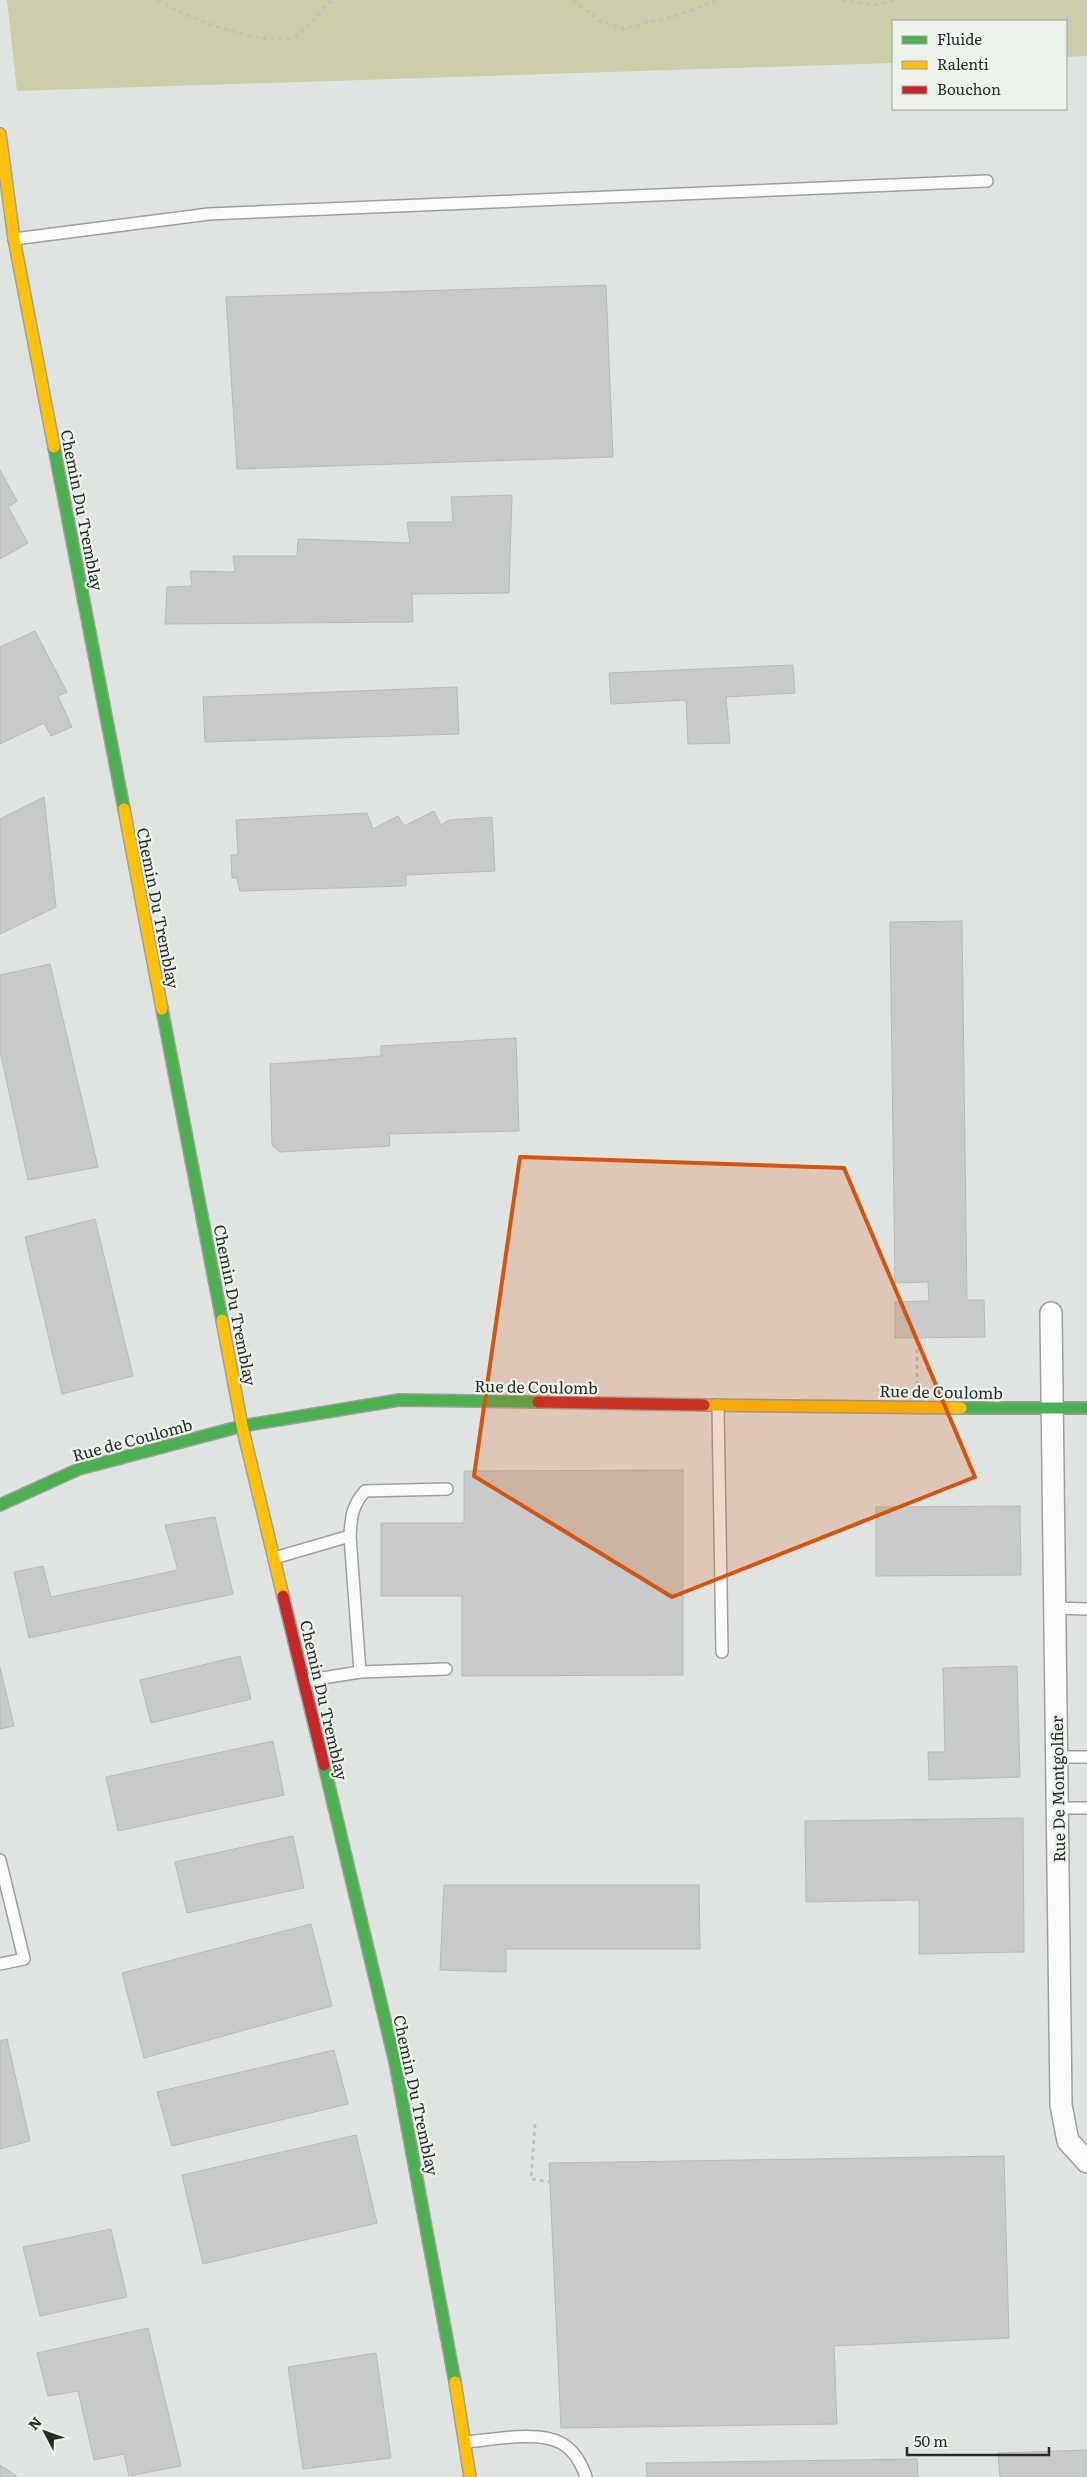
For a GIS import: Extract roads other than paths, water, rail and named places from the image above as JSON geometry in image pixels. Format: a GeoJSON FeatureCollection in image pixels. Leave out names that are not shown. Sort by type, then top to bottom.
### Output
{"type":"FeatureCollection","features":[{"type":"Feature","properties":{"kind":"street","name":"Chemin Du Tremblay"},"geometry":{"type":"LineString","coordinates":[[0,134],[14,239],[242,1426],[395,2062],[470,2477]]}},
{"type":"Feature","properties":{"kind":"street","name":"Rue De Montgolfier"},"geometry":{"type":"LineString","coordinates":[[1051,1313],[1061,2105],[1068,2140],[1087,2162]]}},
{"type":"Feature","properties":{"kind":"street","name":"Rue de Coulomb"},"geometry":{"type":"LineString","coordinates":[[0,1505],[79,1469],[242,1426],[399,1400],[917,1408],[1087,1408]]}},
{"type":"Feature","properties":{"kind":"lane"},"geometry":{"type":"LineString","coordinates":[[14,239],[209,214],[987,181]]}},
{"type":"Feature","properties":{"kind":"lane"},"geometry":{"type":"LineString","coordinates":[[718,1405],[722,1652]]}},
{"type":"Feature","properties":{"kind":"lane"},"geometry":{"type":"LineString","coordinates":[[360,1672],[350,1536],[351,1513],[357,1500],[365,1491],[447,1489]]}},
{"type":"Feature","properties":{"kind":"lane"},"geometry":{"type":"LineString","coordinates":[[274,1558],[350,1536]]}},
{"type":"Feature","properties":{"kind":"lane"},"geometry":{"type":"LineString","coordinates":[[1055,1608],[1087,1609]]}},
{"type":"Feature","properties":{"kind":"lane"},"geometry":{"type":"LineString","coordinates":[[304,1681],[360,1672],[446,1669]]}},
{"type":"Feature","properties":{"kind":"lane"},"geometry":{"type":"LineString","coordinates":[[1057,1757],[1087,1757]]}},
{"type":"Feature","properties":{"kind":"lane"},"geometry":{"type":"LineString","coordinates":[[1057,1808],[1087,1808]]}},
{"type":"Feature","properties":{"kind":"lane"},"geometry":{"type":"LineString","coordinates":[[0,1860],[24,1959],[0,1964]]}},
{"type":"Feature","properties":{"kind":"lane"},"geometry":{"type":"LineString","coordinates":[[465,2442],[522,2437],[543,2438],[561,2443],[573,2453],[582,2466],[586,2477]]}}]}
